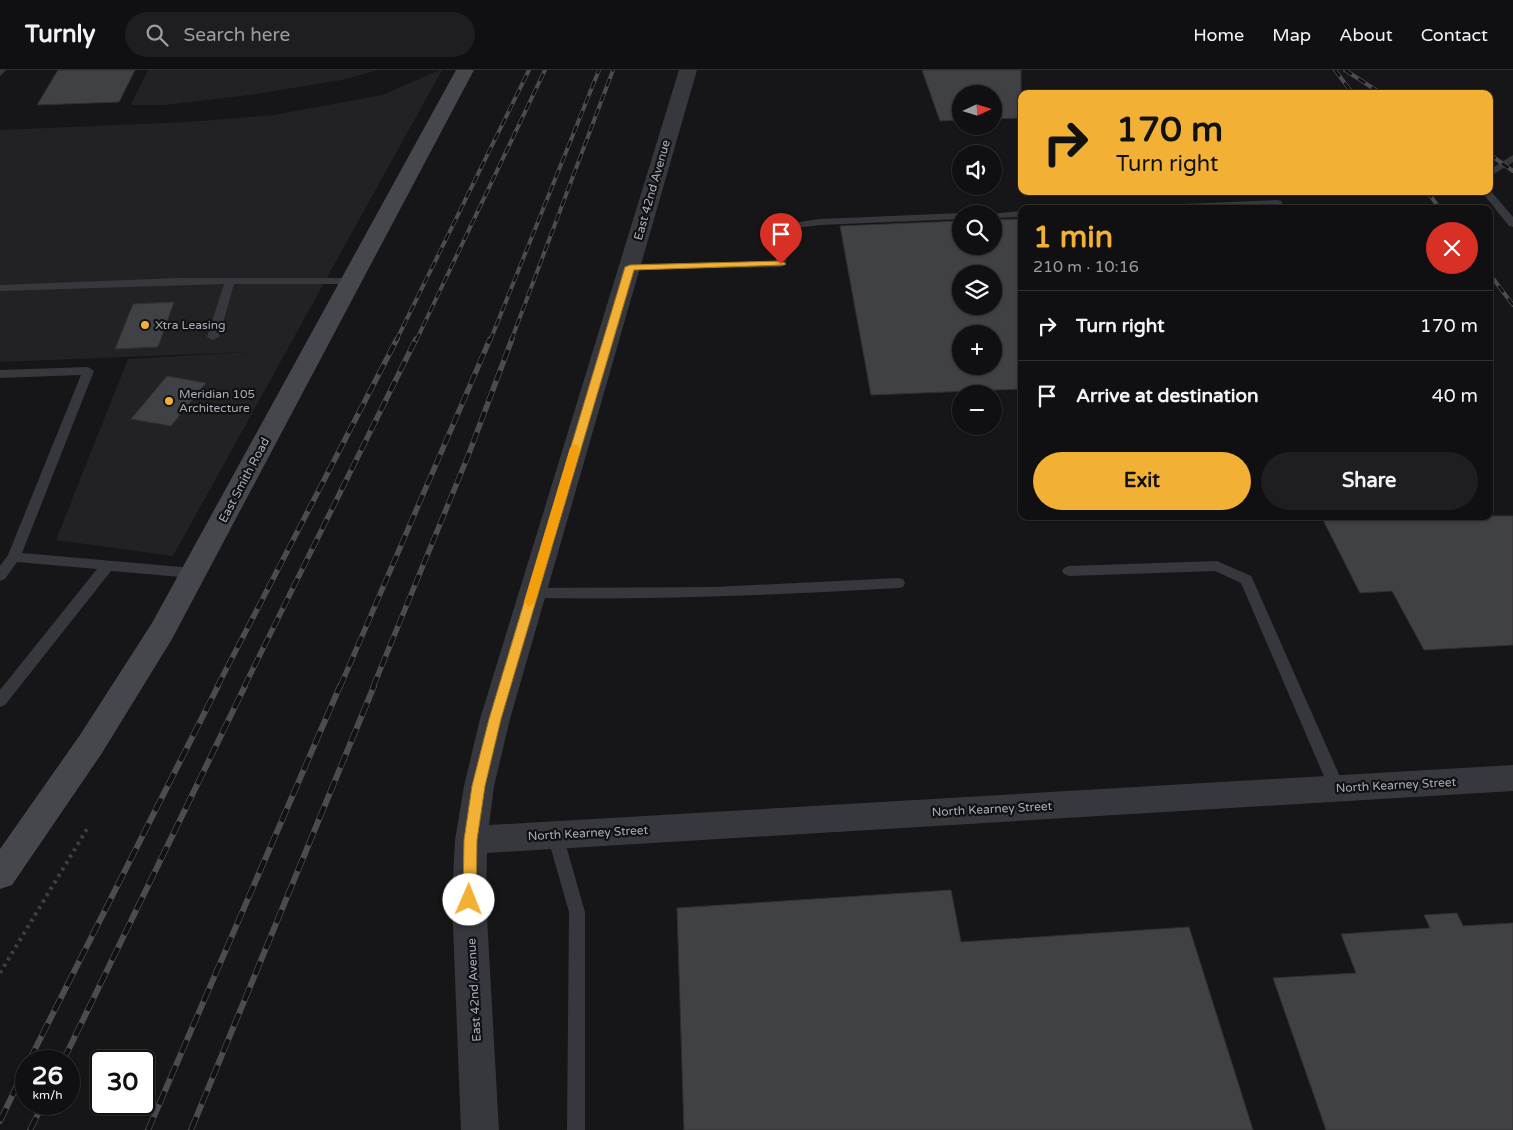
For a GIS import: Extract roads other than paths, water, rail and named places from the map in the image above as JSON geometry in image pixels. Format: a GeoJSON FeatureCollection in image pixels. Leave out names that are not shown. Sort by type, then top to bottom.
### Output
{"type":"FeatureCollection","features":[{"type":"Feature","properties":{"kind":"street","name":"East Smith Road"},"geometry":{"type":"LineString","coordinates":[[0,875],[126,691],[162,631],[464,70]]}},
{"type":"Feature","properties":{"kind":"street","name":"East 42nd Avenue"},"geometry":{"type":"LineString","coordinates":[[480,1130],[469,900],[471,840],[479,786],[532,594],[688,70]]}},
{"type":"Feature","properties":{"kind":"street","name":"North Kearney Street"},"geometry":{"type":"LineString","coordinates":[[471,840],[1513,778]]}},
{"type":"Feature","properties":{"kind":"lane"},"geometry":{"type":"LineString","coordinates":[[1493,171],[1513,158]]}},
{"type":"Feature","properties":{"kind":"lane"},"geometry":{"type":"LineString","coordinates":[[1489,195],[1513,224]]}},
{"type":"Feature","properties":{"kind":"lane"},"geometry":{"type":"LineString","coordinates":[[1230,205],[1277,203],[1278,205]]}},
{"type":"Feature","properties":{"kind":"lane"},"geometry":{"type":"LineString","coordinates":[[1002,215],[1018,214]]}},
{"type":"Feature","properties":{"kind":"lane"},"geometry":{"type":"LineString","coordinates":[[630,267],[781,264],[782,227],[820,222],[952,216]]}},
{"type":"Feature","properties":{"kind":"lane"},"geometry":{"type":"LineString","coordinates":[[0,288],[178,281],[352,281]]}},
{"type":"Feature","properties":{"kind":"lane"},"geometry":{"type":"LineString","coordinates":[[214,337],[230,281]]}},
{"type":"Feature","properties":{"kind":"lane"},"geometry":{"type":"LineString","coordinates":[[0,374],[88,371],[14,557],[0,576]]}},
{"type":"Feature","properties":{"kind":"lane"},"geometry":{"type":"LineString","coordinates":[[14,557],[193,573]]}},
{"type":"Feature","properties":{"kind":"lane"},"geometry":{"type":"LineString","coordinates":[[0,701],[108,565]]}},
{"type":"Feature","properties":{"kind":"lane"},"geometry":{"type":"LineString","coordinates":[[1069,571],[1217,566],[1246,580],[1337,788]]}},
{"type":"Feature","properties":{"kind":"lane"},"geometry":{"type":"LineString","coordinates":[[532,594],[594,595],[898,583]]}},
{"type":"Feature","properties":{"kind":"lane"},"geometry":{"type":"LineString","coordinates":[[555,835],[577,912],[576,1130]]}},
{"type":"Feature","properties":{"kind":"railway"},"geometry":{"type":"LineString","coordinates":[[397,340],[529,70]]}},
{"type":"Feature","properties":{"kind":"railway"},"geometry":{"type":"LineString","coordinates":[[416,341],[545,70]]}},
{"type":"Feature","properties":{"kind":"railway"},"geometry":{"type":"LineString","coordinates":[[490,341],[599,70]]}},
{"type":"Feature","properties":{"kind":"railway"},"geometry":{"type":"LineString","coordinates":[[511,341],[613,70]]}},
{"type":"Feature","properties":{"kind":"railway"},"geometry":{"type":"LineString","coordinates":[[1335,70],[1350,90]]}},
{"type":"Feature","properties":{"kind":"railway"},"geometry":{"type":"LineString","coordinates":[[1345,70],[1376,90]]}},
{"type":"Feature","properties":{"kind":"railway"},"geometry":{"type":"LineString","coordinates":[[1493,157],[1513,171]]}},
{"type":"Feature","properties":{"kind":"railway"},"geometry":{"type":"LineString","coordinates":[[1430,195],[1437,205]]}},
{"type":"Feature","properties":{"kind":"railway"},"geometry":{"type":"LineString","coordinates":[[1493,278],[1513,305]]}},
{"type":"Feature","properties":{"kind":"railway"},"geometry":{"type":"LineString","coordinates":[[244,687],[416,339]]}},
{"type":"Feature","properties":{"kind":"railway"},"geometry":{"type":"LineString","coordinates":[[340,687],[490,339]]}},
{"type":"Feature","properties":{"kind":"railway"},"geometry":{"type":"LineString","coordinates":[[373,687],[468,456],[512,339]]}},
{"type":"Feature","properties":{"kind":"railway"},"geometry":{"type":"LineString","coordinates":[[217,687],[397,340]]}},
{"type":"Feature","properties":{"kind":"railway"},"geometry":{"type":"LineString","coordinates":[[35,1050],[218,686]]}},
{"type":"Feature","properties":{"kind":"railway"},"geometry":{"type":"LineString","coordinates":[[68,1050],[245,686]]}},
{"type":"Feature","properties":{"kind":"railway"},"geometry":{"type":"LineString","coordinates":[[148,1130],[340,686]]}},
{"type":"Feature","properties":{"kind":"railway"},"geometry":{"type":"LineString","coordinates":[[191,1130],[374,686]]}},
{"type":"Feature","properties":{"kind":"railway"},"geometry":{"type":"LineString","coordinates":[[0,1121],[15,1090]]}},
{"type":"Feature","properties":{"kind":"railway"},"geometry":{"type":"LineString","coordinates":[[30,1130],[38,1115]]}},
{"type":"Feature","properties":{"kind":"place","name":"Xtra Leasing"},"geometry":{"type":"Point","coordinates":[145,325]}},
{"type":"Feature","properties":{"kind":"place","name":"Meridian 105 Architecture"},"geometry":{"type":"Point","coordinates":[169,401]}}]}
